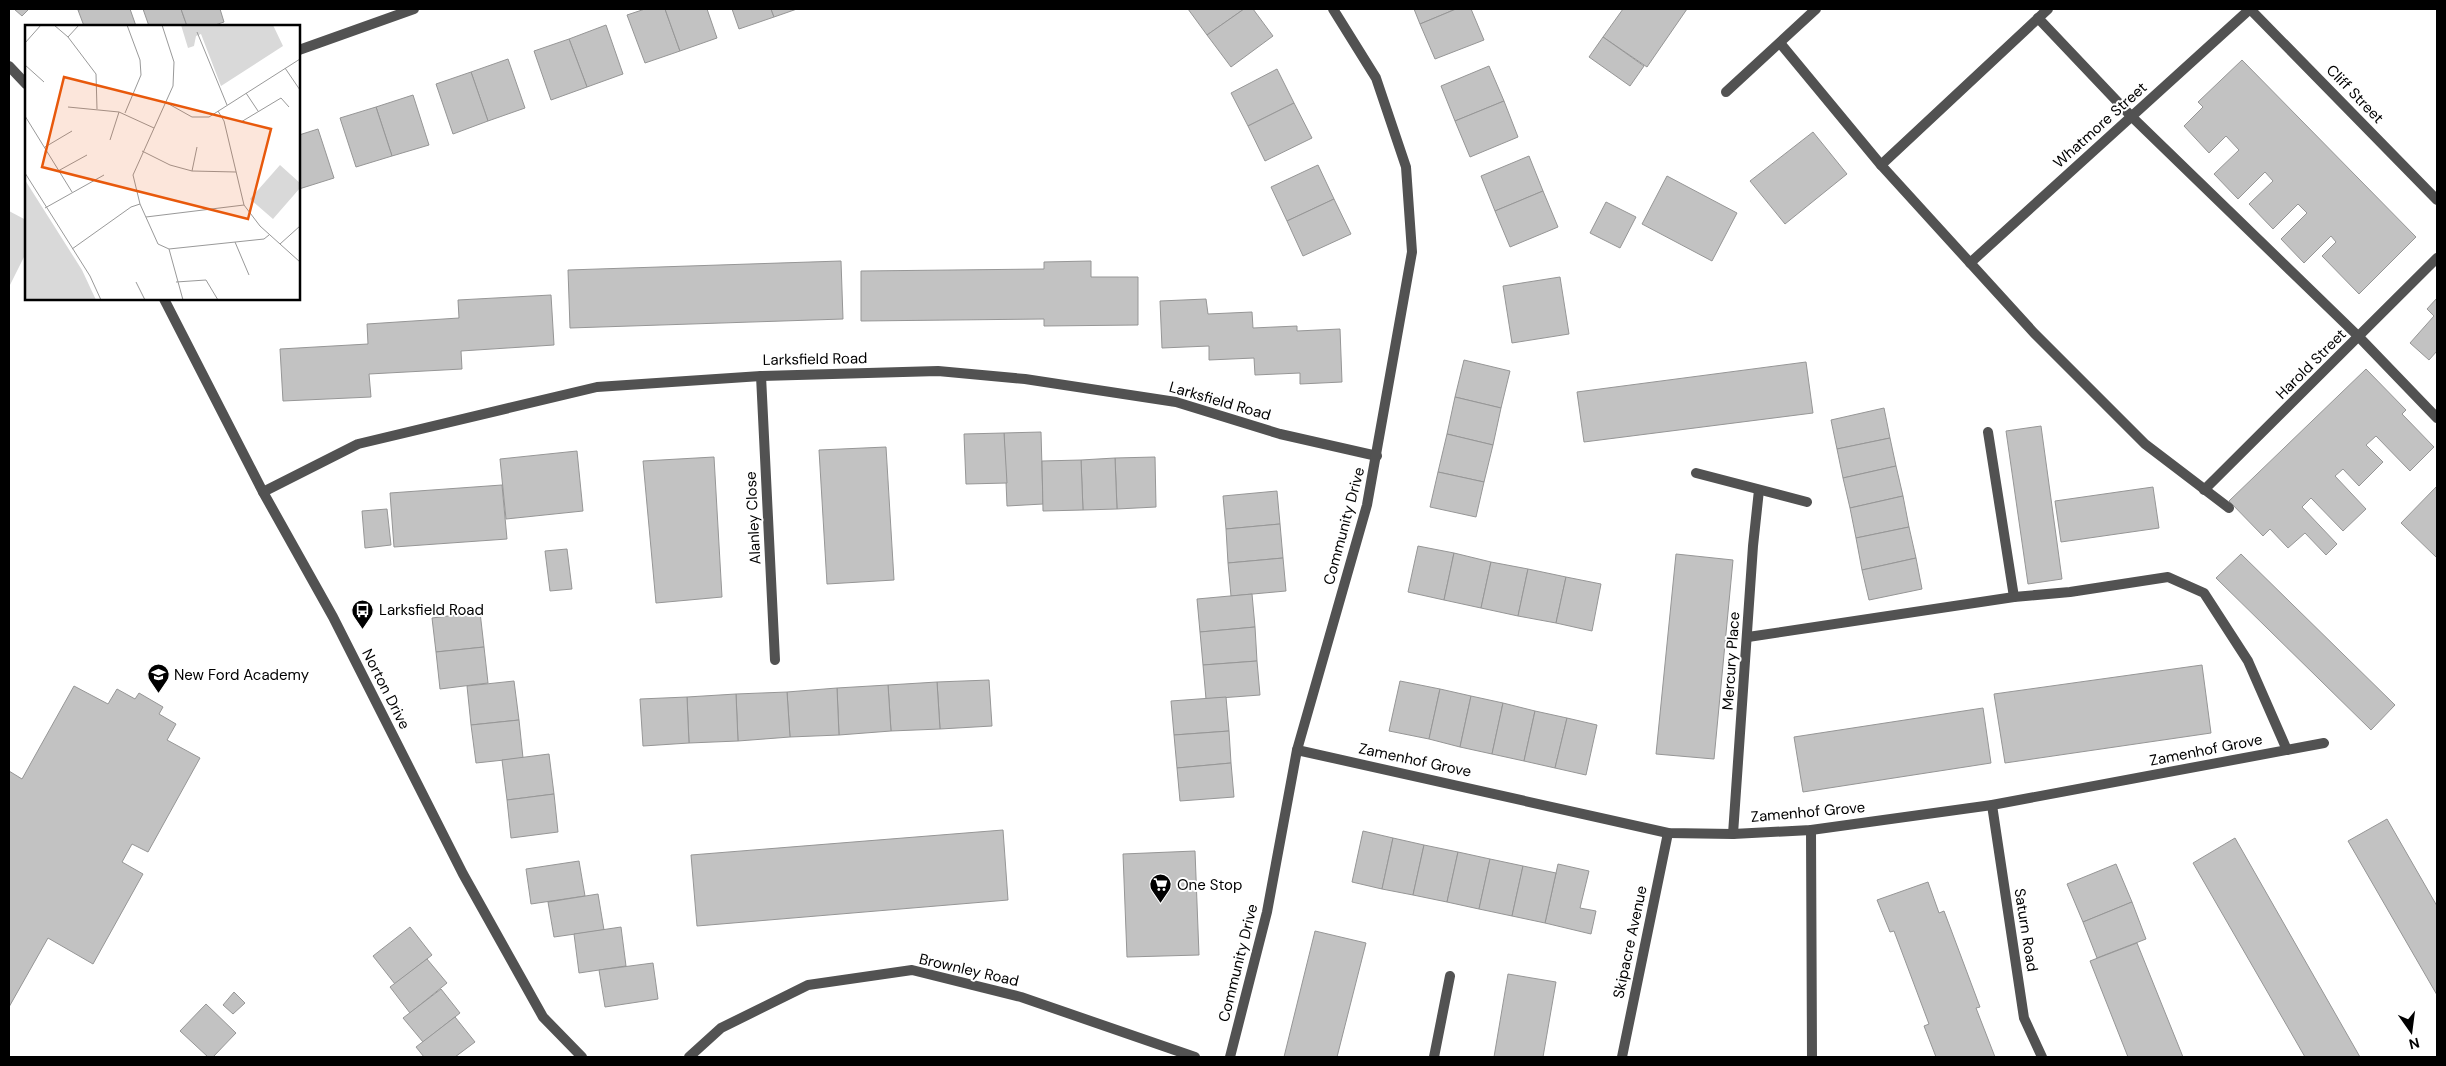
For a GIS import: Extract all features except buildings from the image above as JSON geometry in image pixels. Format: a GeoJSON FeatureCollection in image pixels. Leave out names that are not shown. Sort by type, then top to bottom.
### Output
{"type":"FeatureCollection","features":[{"type":"Feature","properties":{"kind":"street"},"geometry":{"type":"LineString","coordinates":[[300,50],[414,9]]}},
{"type":"Feature","properties":{"kind":"street","name":"Community Drive"},"geometry":{"type":"LineString","coordinates":[[1230,1057],[1267,912],[1297,750],[1367,505],[1412,252],[1406,167],[1376,78],[1333,9]]}},
{"type":"Feature","properties":{"kind":"street"},"geometry":{"type":"LineString","coordinates":[[1726,92],[1816,9]]}},
{"type":"Feature","properties":{"kind":"street"},"geometry":{"type":"LineString","coordinates":[[1881,164],[2048,9]]}},
{"type":"Feature","properties":{"kind":"street","name":"Whatmore Street"},"geometry":{"type":"LineString","coordinates":[[1970,263],[2250,9]]}},
{"type":"Feature","properties":{"kind":"street","name":"Cliff Street"},"geometry":{"type":"LineString","coordinates":[[2250,9],[2437,200]]}},
{"type":"Feature","properties":{"kind":"street"},"geometry":{"type":"LineString","coordinates":[[2038,18],[2131,116],[2359,337],[2437,418]]}},
{"type":"Feature","properties":{"kind":"street"},"geometry":{"type":"LineString","coordinates":[[1780,43],[1881,164],[2034,333],[2145,444],[2229,508]]}},
{"type":"Feature","properties":{"kind":"street"},"geometry":{"type":"LineString","coordinates":[[9,66],[25,83]]}},
{"type":"Feature","properties":{"kind":"street","name":"Harold Street"},"geometry":{"type":"LineString","coordinates":[[2204,490],[2437,258]]}},
{"type":"Feature","properties":{"kind":"street","name":"Norton Drive"},"geometry":{"type":"LineString","coordinates":[[165,300],[263,492],[333,617],[463,874],[543,1017],[582,1057]]}},
{"type":"Feature","properties":{"kind":"street","name":"Larksfield Road"},"geometry":{"type":"LineString","coordinates":[[263,492],[358,444],[597,387],[761,376],[938,371],[1025,379],[1176,402],[1280,434],[1377,456]]}},
{"type":"Feature","properties":{"kind":"street","name":"Alanley Close"},"geometry":{"type":"LineString","coordinates":[[761,376],[776,660]]}},
{"type":"Feature","properties":{"kind":"street"},"geometry":{"type":"LineString","coordinates":[[1988,432],[2014,597]]}},
{"type":"Feature","properties":{"kind":"street"},"geometry":{"type":"LineString","coordinates":[[1696,473],[1807,502]]}},
{"type":"Feature","properties":{"kind":"street","name":"Mercury Place"},"geometry":{"type":"LineString","coordinates":[[1733,834],[1753,546],[1759,490]]}},
{"type":"Feature","properties":{"kind":"street"},"geometry":{"type":"LineString","coordinates":[[1748,637],[2014,597],[2070,592],[2168,577],[2204,592],[2248,661],[2287,750]]}},
{"type":"Feature","properties":{"kind":"street","name":"Zamenhof Grove"},"geometry":{"type":"LineString","coordinates":[[1297,750],[1668,833],[1733,834],[1811,830],[1992,805],[2324,743]]}},
{"type":"Feature","properties":{"kind":"street","name":"Saturn Road"},"geometry":{"type":"LineString","coordinates":[[1992,805],[2024,1018],[2042,1057]]}},
{"type":"Feature","properties":{"kind":"street"},"geometry":{"type":"LineString","coordinates":[[1811,830],[1812,1057]]}},
{"type":"Feature","properties":{"kind":"street","name":"Skipacre Avenue"},"geometry":{"type":"LineString","coordinates":[[1622,1057],[1668,833]]}},
{"type":"Feature","properties":{"kind":"street","name":"Brownley Road"},"geometry":{"type":"LineString","coordinates":[[689,1057],[720,1028],[808,985],[912,970],[1021,997],[1195,1057]]}},
{"type":"Feature","properties":{"kind":"street"},"geometry":{"type":"LineString","coordinates":[[1434,1057],[1450,976]]}},
{"type":"Feature","properties":{"kind":"shaded area"},"geometry":{"type":"Polygon","coordinates":[[[9,211],[25,219],[25,255],[9,287],[9,211]]]}},
{"type":"Feature","properties":{"kind":"place","name":"Larksfield Road"},"geometry":{"type":"Point","coordinates":[363,629]}},
{"type":"Feature","properties":{"kind":"place","name":"New Ford Academy"},"geometry":{"type":"Point","coordinates":[158,694]}},
{"type":"Feature","properties":{"kind":"place","name":"One Stop"},"geometry":{"type":"Point","coordinates":[1161,904]}}]}
